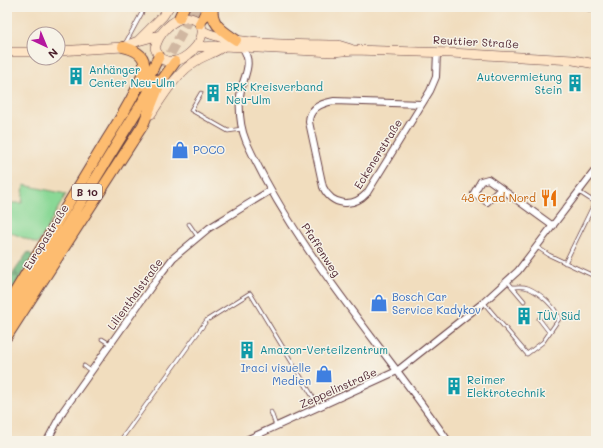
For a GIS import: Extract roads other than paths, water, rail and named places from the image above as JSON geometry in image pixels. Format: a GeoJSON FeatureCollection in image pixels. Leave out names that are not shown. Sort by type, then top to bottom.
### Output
{"type":"FeatureCollection","features":[{"type":"Feature","properties":{"kind":"main road"},"geometry":{"type":"LineString","coordinates":[[138,41],[170,7]]}},
{"type":"Feature","properties":{"kind":"main road"},"geometry":{"type":"LineString","coordinates":[[66,51],[123,47],[138,41],[160,36],[179,18],[184,7]]}},
{"type":"Feature","properties":{"kind":"main road"},"geometry":{"type":"LineString","coordinates":[[143,125],[160,82],[175,62],[196,47],[201,41],[202,28],[208,7]]}},
{"type":"Feature","properties":{"kind":"main road"},"geometry":{"type":"LineString","coordinates":[[213,7],[213,17],[216,24],[240,42]]}},
{"type":"Feature","properties":{"kind":"main road","name":"Reuttier Straße"},"geometry":{"type":"LineString","coordinates":[[179,18],[192,18],[212,36],[240,42],[333,52],[354,50],[541,54],[596,64]]}},
{"type":"Feature","properties":{"kind":"main road"},"geometry":{"type":"LineString","coordinates":[[129,100],[148,78],[157,52],[160,36]]}},
{"type":"Feature","properties":{"kind":"main road"},"geometry":{"type":"LineString","coordinates":[[138,41],[157,52],[169,62],[175,62]]}},
{"type":"Feature","properties":{"kind":"main road","name":"Reuttier Straße"},"geometry":{"type":"LineString","coordinates":[[196,47],[224,46],[240,42]]}},
{"type":"Feature","properties":{"kind":"main road"},"geometry":{"type":"LineString","coordinates":[[7,336],[143,125],[178,77],[200,58],[212,55],[224,46]]}},
{"type":"Feature","properties":{"kind":"main road"},"geometry":{"type":"LineString","coordinates":[[7,305],[129,100],[143,71],[144,61],[136,52],[123,47]]}},
{"type":"Feature","properties":{"kind":"main road"},"geometry":{"type":"LineString","coordinates":[[7,52],[26,52]]}},
{"type":"Feature","properties":{"kind":"main road","name":"Europastraße"},"geometry":{"type":"LineString","coordinates":[[7,323],[156,80]]}},
{"type":"Feature","properties":{"kind":"main road","name":"Europastraße"},"geometry":{"type":"LineString","coordinates":[[7,318],[19,303]]}},
{"type":"Feature","properties":{"kind":"street"},"geometry":{"type":"LineString","coordinates":[[588,7],[596,10]]}},
{"type":"Feature","properties":{"kind":"street","name":"Pfaffenweg"},"geometry":{"type":"LineString","coordinates":[[240,42],[248,57],[249,65],[240,95],[242,129],[246,142],[271,190],[346,305],[448,441]]}},
{"type":"Feature","properties":{"kind":"street","name":"Eckenerstraße"},"geometry":{"type":"LineString","coordinates":[[421,104],[334,101],[321,104],[315,108],[310,115],[309,122],[323,187],[328,195],[334,200],[343,203],[355,202],[363,197],[421,104],[436,77],[437,52]]}},
{"type":"Feature","properties":{"kind":"street","name":"Zeppelinstraße"},"geometry":{"type":"LineString","coordinates":[[244,441],[397,371],[508,282],[537,247],[596,169]]}},
{"type":"Feature","properties":{"kind":"street"},"geometry":{"type":"LineString","coordinates":[[500,188],[553,226]]}},
{"type":"Feature","properties":{"kind":"street","name":"Lilienthalstraße"},"geometry":{"type":"LineString","coordinates":[[47,441],[63,411],[110,344],[174,258],[198,237],[271,190]]}},
{"type":"Feature","properties":{"kind":"lane"},"geometry":{"type":"LineString","coordinates":[[123,47],[145,7]]}},
{"type":"Feature","properties":{"kind":"lane"},"geometry":{"type":"LineString","coordinates":[[201,93],[191,110],[228,131],[242,129]]}},
{"type":"Feature","properties":{"kind":"lane"},"geometry":{"type":"LineString","coordinates":[[565,263],[595,202],[578,192]]}},
{"type":"Feature","properties":{"kind":"lane"},"geometry":{"type":"LineString","coordinates":[[189,224],[198,237]]}},
{"type":"Feature","properties":{"kind":"lane"},"geometry":{"type":"LineString","coordinates":[[537,247],[543,252],[596,277]]}},
{"type":"Feature","properties":{"kind":"lane"},"geometry":{"type":"LineString","coordinates":[[508,282],[524,302]]}},
{"type":"Feature","properties":{"kind":"lane"},"geometry":{"type":"LineString","coordinates":[[484,302],[526,354],[543,342],[559,319],[557,312],[550,304],[529,288],[512,287]]}},
{"type":"Feature","properties":{"kind":"lane"},"geometry":{"type":"LineString","coordinates":[[120,441],[207,320],[250,293],[319,407]]}},
{"type":"Feature","properties":{"kind":"lane"},"geometry":{"type":"LineString","coordinates":[[539,319],[550,332]]}},
{"type":"Feature","properties":{"kind":"lane"},"geometry":{"type":"LineString","coordinates":[[102,339],[110,344]]}},
{"type":"Feature","properties":{"kind":"lane"},"geometry":{"type":"LineString","coordinates":[[84,366],[91,371]]}},
{"type":"Feature","properties":{"kind":"lane"},"geometry":{"type":"LineString","coordinates":[[271,412],[276,426]]}},
{"type":"Feature","properties":{"kind":"tunnel"},"geometry":{"type":"LineString","coordinates":[[156,80],[196,7]]}},
{"type":"Feature","properties":{"kind":"place","name":"Anhänger Center Neu-Ulm"},"geometry":{"type":"Point","coordinates":[76,76]}},
{"type":"Feature","properties":{"kind":"place","name":"Autovermietung Stein"},"geometry":{"type":"Point","coordinates":[575,83]}},
{"type":"Feature","properties":{"kind":"place","name":"BRK Kreisverband Neu-Ulm"},"geometry":{"type":"Point","coordinates":[213,93]}},
{"type":"Feature","properties":{"kind":"place","name":"POCO"},"geometry":{"type":"Point","coordinates":[180,150]}},
{"type":"Feature","properties":{"kind":"place","name":"48 Grad Nord"},"geometry":{"type":"Point","coordinates":[549,198]}},
{"type":"Feature","properties":{"kind":"place","name":"Bosch Car Service Kadykov"},"geometry":{"type":"Point","coordinates":[379,303]}},
{"type":"Feature","properties":{"kind":"place","name":"TÜV Süd"},"geometry":{"type":"Point","coordinates":[524,316]}},
{"type":"Feature","properties":{"kind":"place","name":"Amazon-Verteilzentrum"},"geometry":{"type":"Point","coordinates":[247,350]}},
{"type":"Feature","properties":{"kind":"place","name":"Iraci visuelle Medien"},"geometry":{"type":"Point","coordinates":[324,374]}},
{"type":"Feature","properties":{"kind":"place","name":"Reimer Elektrotechnik"},"geometry":{"type":"Point","coordinates":[454,386]}}]}
